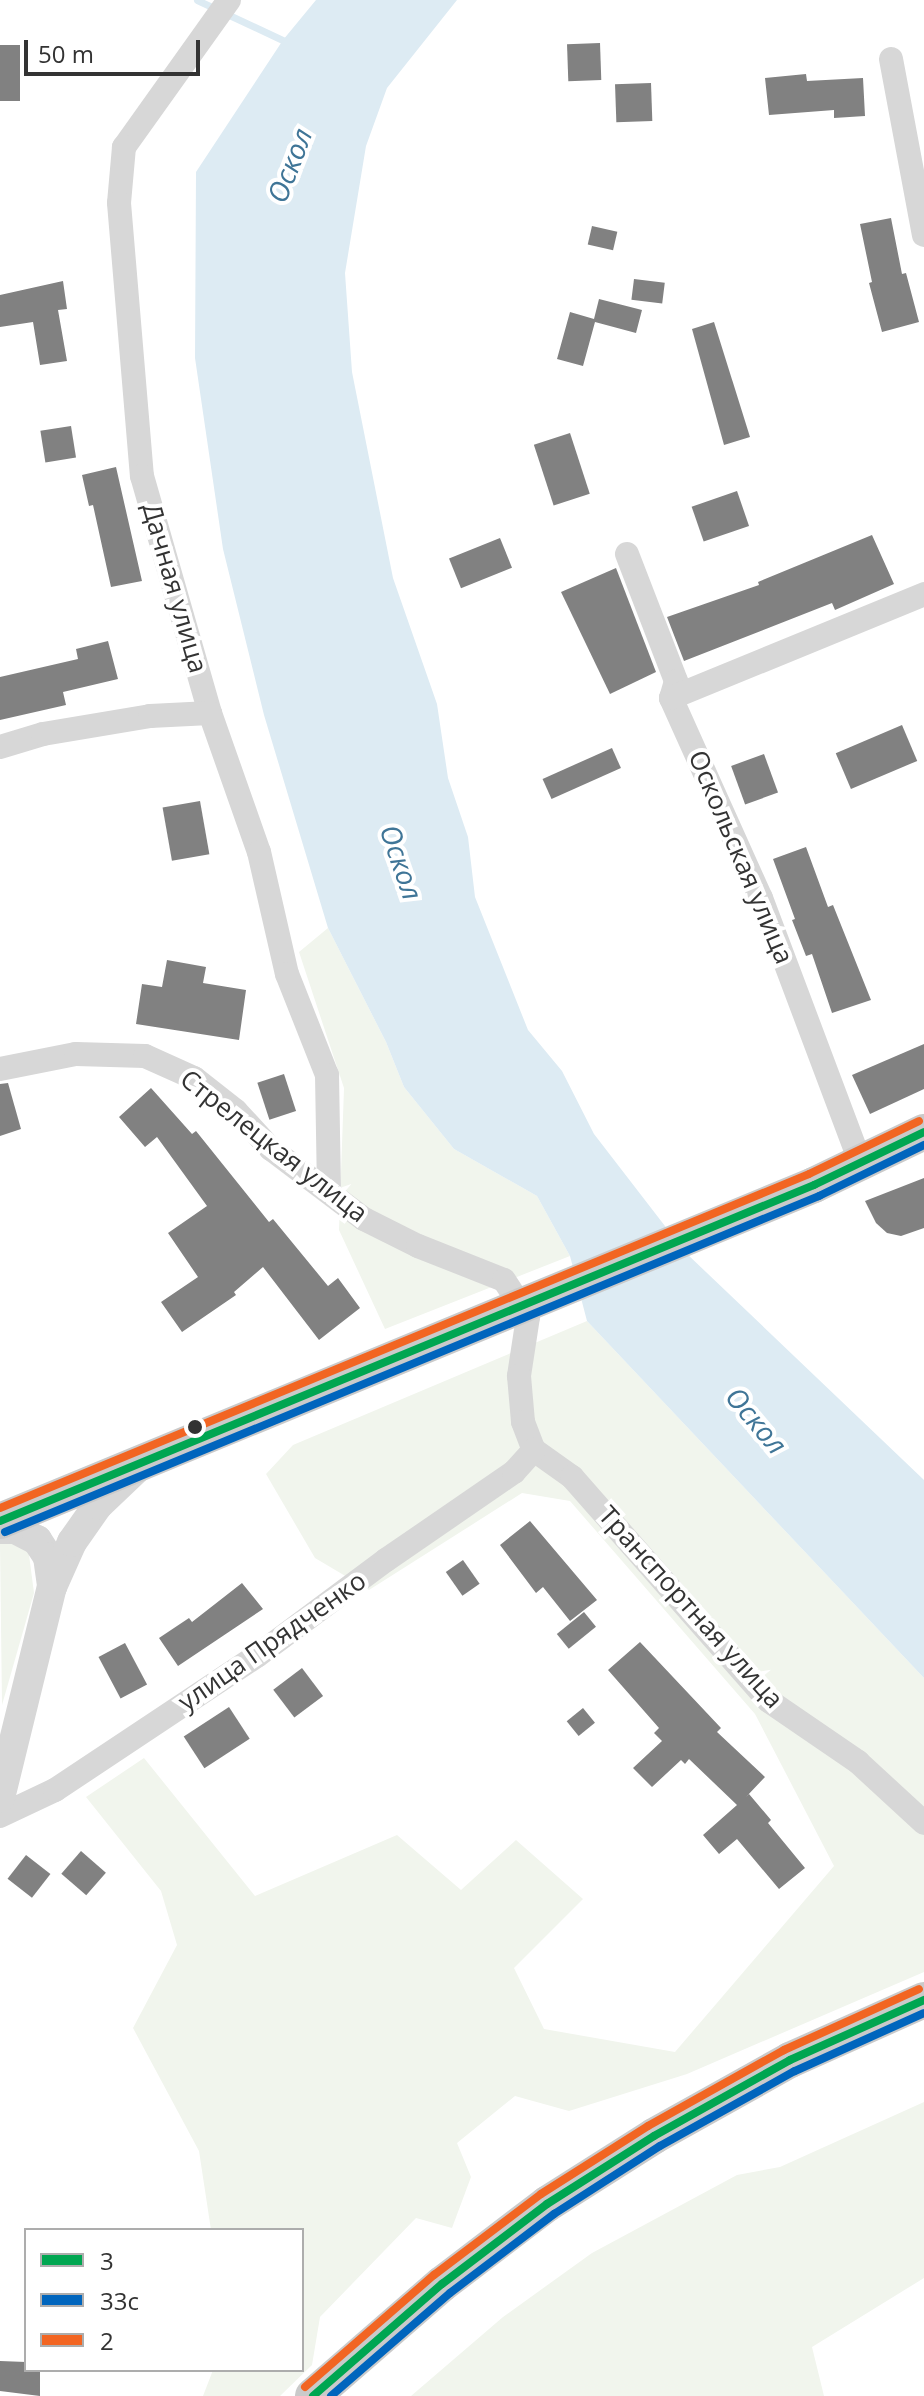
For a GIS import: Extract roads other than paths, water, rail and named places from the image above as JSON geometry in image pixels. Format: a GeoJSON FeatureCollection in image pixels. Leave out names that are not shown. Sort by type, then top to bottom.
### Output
{"type":"FeatureCollection","features":[{"type":"Feature","properties":{"kind":"main road"},"geometry":{"type":"LineString","coordinates":[[0,1521],[814,1185],[924,1132]]}},
{"type":"Feature","properties":{"kind":"main road"},"geometry":{"type":"LineString","coordinates":[[313,2396],[442,2284],[547,2204],[654,2136],[790,2060],[924,2000]]}},
{"type":"Feature","properties":{"kind":"street","name":"Дачная улица"},"geometry":{"type":"LineString","coordinates":[[222,8],[124,147],[119,203],[142,476],[210,713],[259,852],[287,974],[327,1075],[329,1192]]}},
{"type":"Feature","properties":{"kind":"street"},"geometry":{"type":"LineString","coordinates":[[891,59],[924,235]]}},
{"type":"Feature","properties":{"kind":"street","name":"Оскольская улица"},"geometry":{"type":"LineString","coordinates":[[627,554],[676,681],[671,698],[761,898],[860,1162]]}},
{"type":"Feature","properties":{"kind":"street"},"geometry":{"type":"LineString","coordinates":[[671,698],[924,594]]}},
{"type":"Feature","properties":{"kind":"street"},"geometry":{"type":"LineString","coordinates":[[0,747],[43,734],[150,716],[210,713]]}},
{"type":"Feature","properties":{"kind":"street","name":"Стрелецкая улица"},"geometry":{"type":"LineString","coordinates":[[0,1069],[76,1054],[145,1056],[194,1078],[236,1111],[271,1149],[364,1219],[418,1246],[504,1280],[528,1317],[519,1376],[523,1422],[534,1450]]}},
{"type":"Feature","properties":{"kind":"street","name":"улица Прядченко"},"geometry":{"type":"LineString","coordinates":[[0,1816],[55,1790],[257,1656],[386,1560],[514,1472],[534,1450]]}},
{"type":"Feature","properties":{"kind":"street","name":"Транспортная улица"},"geometry":{"type":"LineString","coordinates":[[534,1450],[572,1477],[769,1701],[858,1762],[924,1823]]}},
{"type":"Feature","properties":{"kind":"street"},"geometry":{"type":"LineString","coordinates":[[0,1798],[52,1587],[72,1542],[98,1505],[144,1462]]}},
{"type":"Feature","properties":{"kind":"street"},"geometry":{"type":"LineString","coordinates":[[0,1529],[15,1529],[37,1540],[48,1557],[52,1587]]}},
{"type":"Feature","properties":{"kind":"water","name":"Оскол"},"geometry":{"type":"Polygon","coordinates":[[[316,0],[457,0],[387,88],[366,146],[345,273],[352,372],[393,578],[437,704],[448,778],[468,837],[475,897],[528,1030],[562,1071],[594,1134],[685,1252],[924,1480],[924,1678],[587,1321],[570,1256],[537,1196],[454,1149],[404,1087],[386,1042],[328,928],[264,715],[223,549],[195,358],[196,172],[283,40],[316,0]]]}},
{"type":"Feature","properties":{"kind":"waterway"},"geometry":{"type":"LineString","coordinates":[[197,0],[289,43]]}}]}
